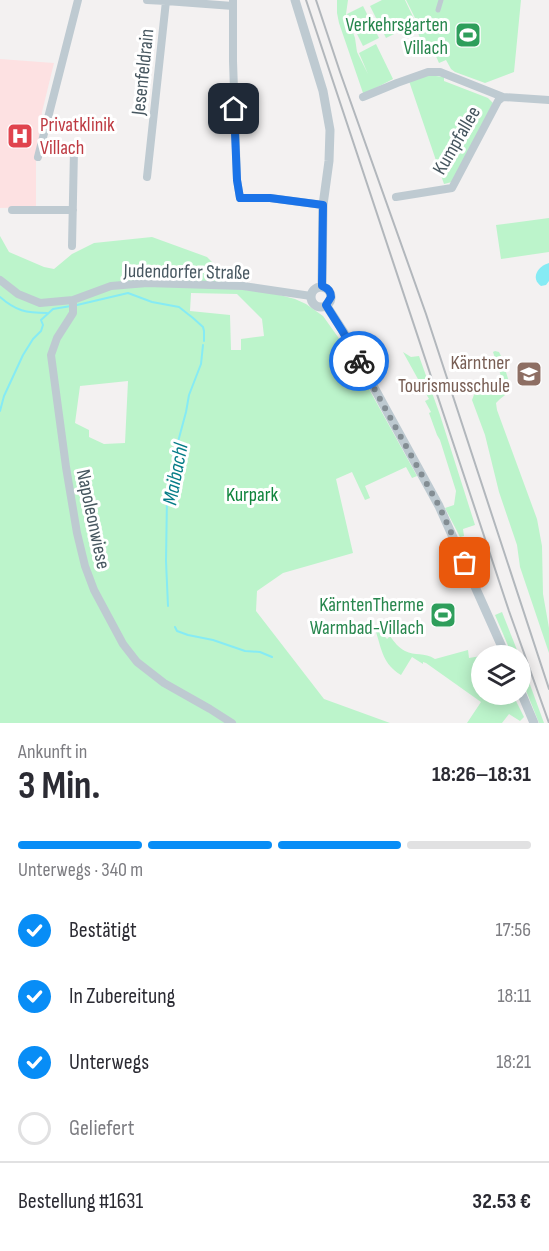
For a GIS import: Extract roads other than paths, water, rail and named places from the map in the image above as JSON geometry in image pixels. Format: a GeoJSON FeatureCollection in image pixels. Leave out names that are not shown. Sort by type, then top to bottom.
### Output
{"type":"FeatureCollection","features":[{"type":"Feature","properties":{"kind":"street"},"geometry":{"type":"LineString","coordinates":[[38,157],[78,0]]}},
{"type":"Feature","properties":{"kind":"street"},"geometry":{"type":"LineString","coordinates":[[147,0],[233,3],[237,180],[240,198],[270,198],[323,205]]}},
{"type":"Feature","properties":{"kind":"street"},"geometry":{"type":"LineString","coordinates":[[295,0],[322,91],[330,130],[329,161],[323,205],[322,286]]}},
{"type":"Feature","properties":{"kind":"street"},"geometry":{"type":"LineString","coordinates":[[438,10],[441,0]]}},
{"type":"Feature","properties":{"kind":"street","name":"Jesenfeldrain"},"geometry":{"type":"LineString","coordinates":[[147,177],[166,1]]}},
{"type":"Feature","properties":{"kind":"street","name":"Kumpfallee"},"geometry":{"type":"LineString","coordinates":[[363,97],[428,72],[440,72],[503,97],[549,100]]}},
{"type":"Feature","properties":{"kind":"street","name":"Kumpfallee"},"geometry":{"type":"LineString","coordinates":[[396,196],[452,188],[498,101],[503,97]]}},
{"type":"Feature","properties":{"kind":"street"},"geometry":{"type":"LineString","coordinates":[[41,145],[74,150],[72,246]]}},
{"type":"Feature","properties":{"kind":"street"},"geometry":{"type":"LineString","coordinates":[[12,210],[73,210]]}},
{"type":"Feature","properties":{"kind":"street","name":"Judendorfer Straße"},"geometry":{"type":"LineString","coordinates":[[0,280],[18,294],[40,303],[73,304],[111,286],[147,283],[243,286],[311,296]]}},
{"type":"Feature","properties":{"kind":"street"},"geometry":{"type":"LineString","coordinates":[[322,286],[331,294],[330,301],[321,307],[316,306],[311,296],[316,288],[322,286]]}},
{"type":"Feature","properties":{"kind":"street","name":"Napoleonwiese"},"geometry":{"type":"LineString","coordinates":[[73,304],[73,313],[57,338],[51,355],[77,533],[94,590],[123,644],[137,662],[164,683],[232,723]]}},
{"type":"Feature","properties":{"kind":"street"},"geometry":{"type":"LineString","coordinates":[[326,305],[439,506],[501,645]]}},
{"type":"Feature","properties":{"kind":"street"},"geometry":{"type":"LineString","coordinates":[[526,705],[534,723]]}},
{"type":"Feature","properties":{"kind":"water"},"geometry":{"type":"Polygon","coordinates":[[[549,263],[549,281],[546,285],[541,286],[536,279],[537,273],[549,263]]]}},
{"type":"Feature","properties":{"kind":"waterway","name":"Maibachl"},"geometry":{"type":"LineString","coordinates":[[0,411],[4,396],[23,355],[41,331],[43,325],[41,320],[53,309],[128,293],[152,302],[179,307],[203,327],[204,341]]}},
{"type":"Feature","properties":{"kind":"waterway"},"geometry":{"type":"LineString","coordinates":[[0,297],[22,310],[47,313]]}},
{"type":"Feature","properties":{"kind":"waterway","name":"Maibachl"},"geometry":{"type":"LineString","coordinates":[[168,606],[167,498],[175,453],[189,395],[201,364],[203,345]]}},
{"type":"Feature","properties":{"kind":"waterway","name":"Maibachl"},"geometry":{"type":"LineString","coordinates":[[175,627],[177,631],[188,635],[272,657]]}},
{"type":"Feature","properties":{"kind":"railway"},"geometry":{"type":"LineString","coordinates":[[306,0],[509,611],[549,723]]}},
{"type":"Feature","properties":{"kind":"railway"},"geometry":{"type":"LineString","coordinates":[[316,0],[426,314],[549,689]]}},
{"type":"Feature","properties":{"kind":"place","name":"Verkehrsgarten Villach"},"geometry":{"type":"Point","coordinates":[468,35]}},
{"type":"Feature","properties":{"kind":"place","name":"Privatklinik Villach"},"geometry":{"type":"Point","coordinates":[20,136]}},
{"type":"Feature","properties":{"kind":"place","name":"Kärntner Tourismusschule"},"geometry":{"type":"Point","coordinates":[529,374]}},
{"type":"Feature","properties":{"kind":"place","name":"KärntenTherme Warmbad-Villach"},"geometry":{"type":"Point","coordinates":[443,615]}},
{"type":"Feature","properties":{"kind":"park label","name":"Kurpark"},"geometry":{"type":"Point","coordinates":[252,494]}}]}
